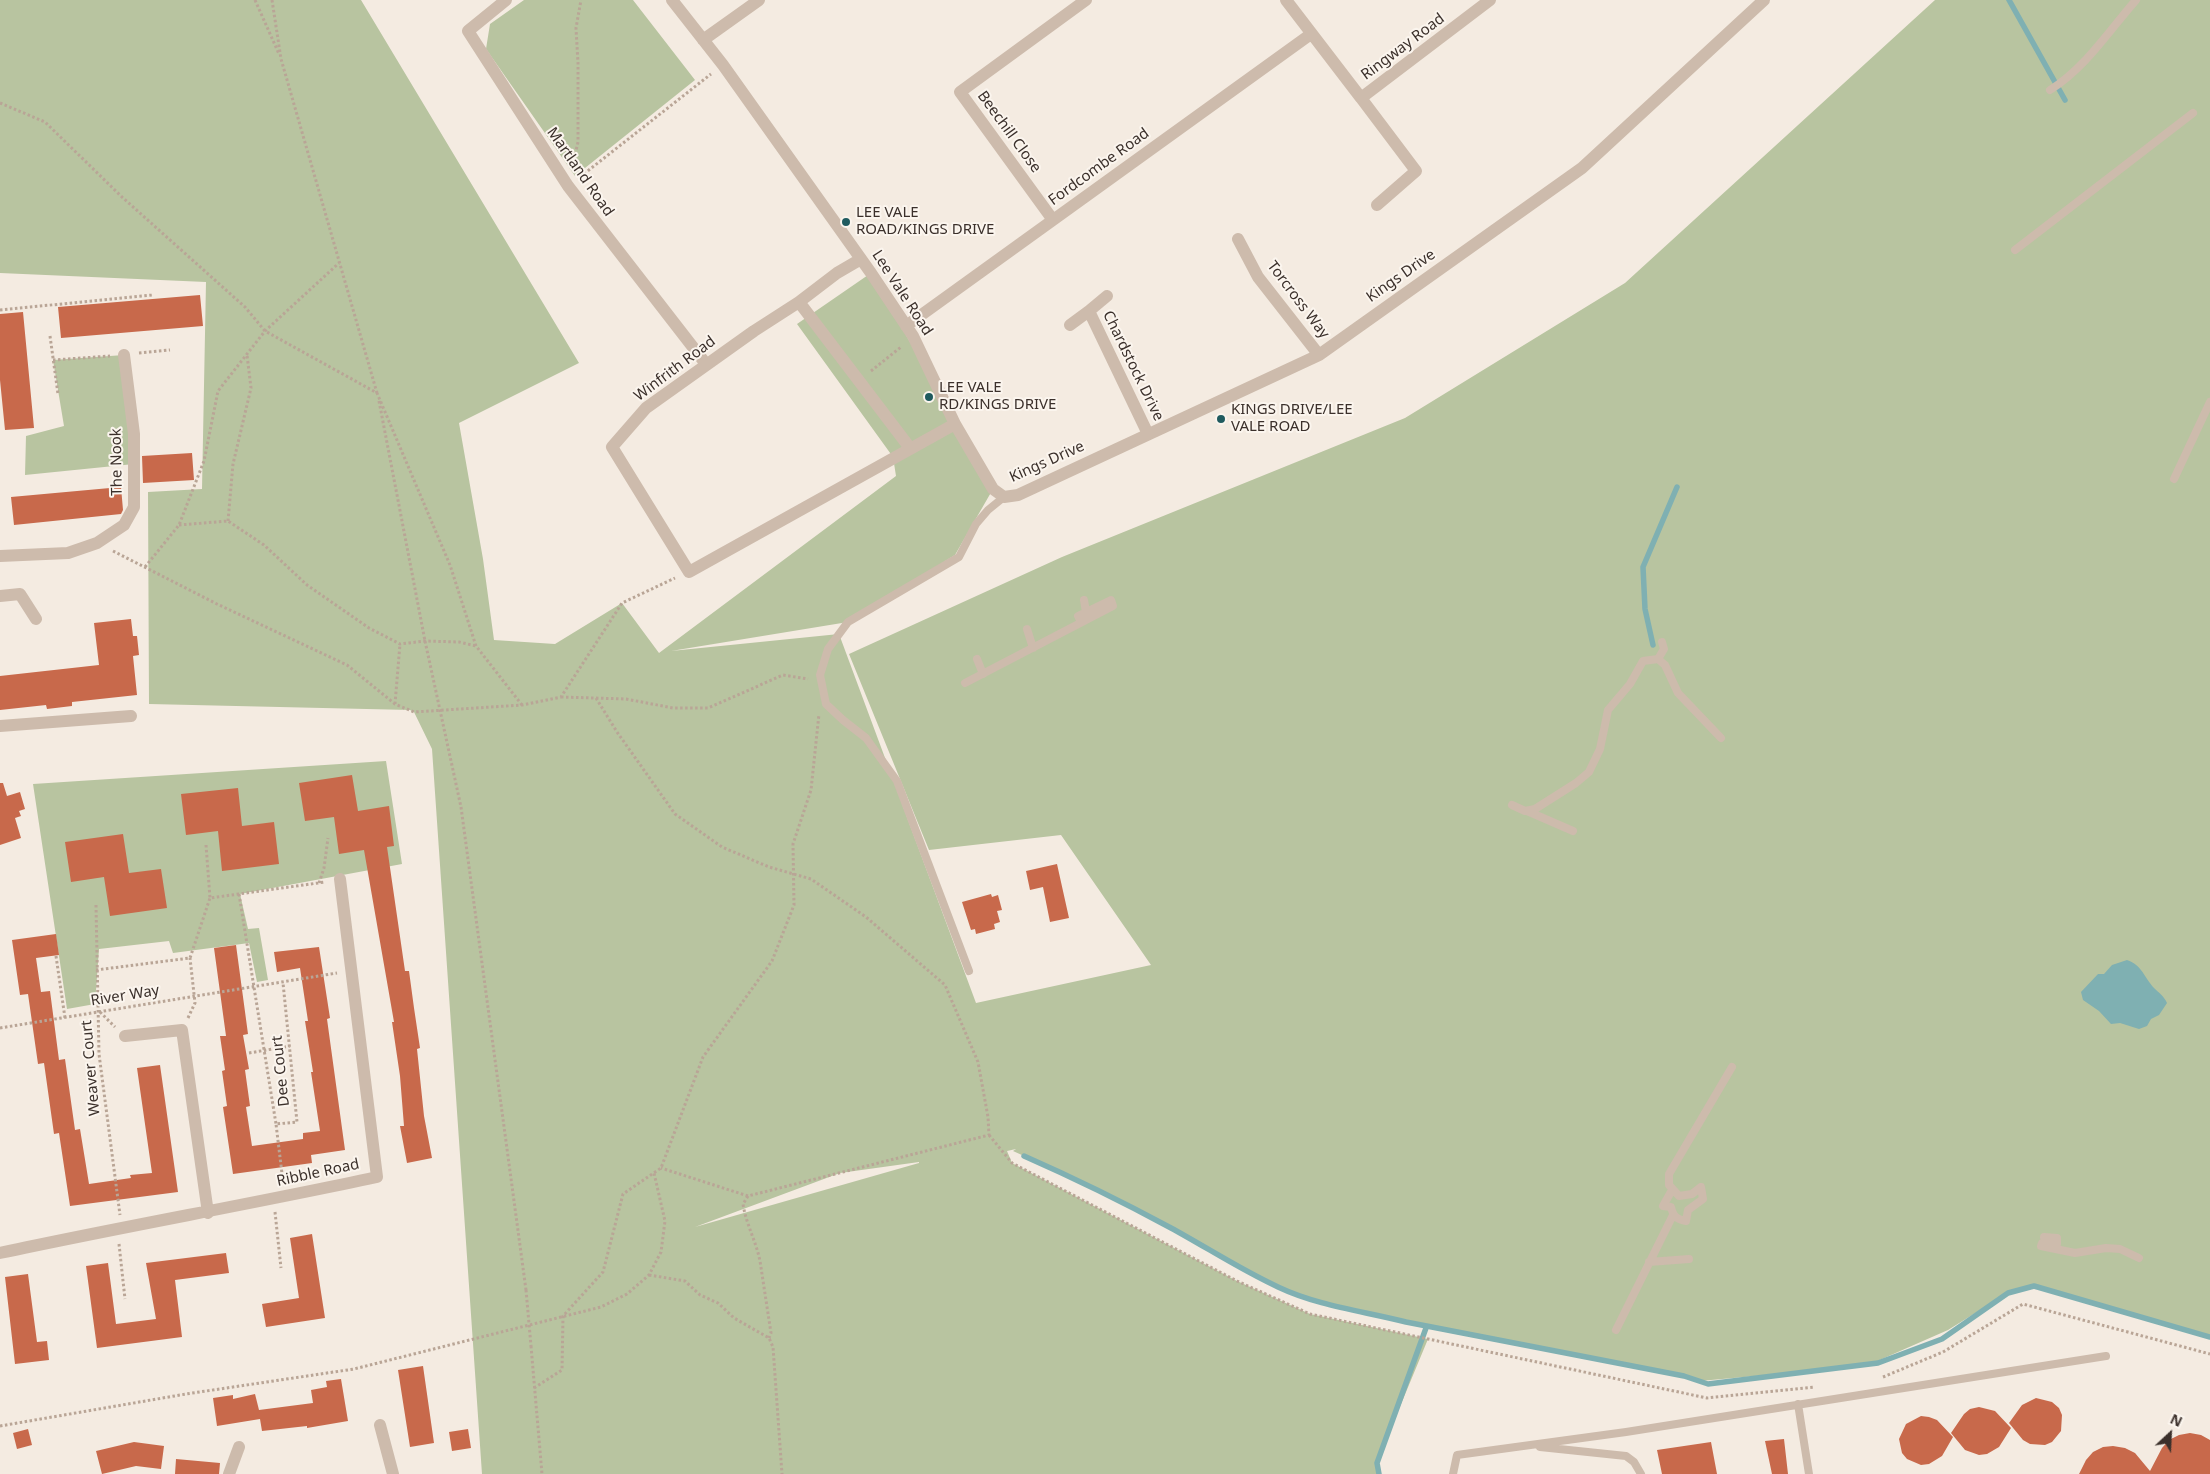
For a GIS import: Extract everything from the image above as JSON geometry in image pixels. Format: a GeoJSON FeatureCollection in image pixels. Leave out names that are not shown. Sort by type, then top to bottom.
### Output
{"type":"FeatureCollection","features":[{"type":"Feature","properties":{"kind":"street","name":"Martland Road"},"geometry":{"type":"LineString","coordinates":[[506,0],[468,31],[568,186],[706,364]]}},
{"type":"Feature","properties":{"kind":"street","name":"Lee Vale Road"},"geometry":{"type":"LineString","coordinates":[[672,0],[723,65],[910,331],[955,424],[993,489],[1004,497]]}},
{"type":"Feature","properties":{"kind":"street"},"geometry":{"type":"LineString","coordinates":[[703,40],[759,0]]}},
{"type":"Feature","properties":{"kind":"street","name":"Beechill Close"},"geometry":{"type":"LineString","coordinates":[[1053,220],[960,92],[1086,0]]}},
{"type":"Feature","properties":{"kind":"street","name":"Ringway Road"},"geometry":{"type":"LineString","coordinates":[[1286,0],[1361,98],[1490,0]]}},
{"type":"Feature","properties":{"kind":"street","name":"Kings Drive"},"geometry":{"type":"LineString","coordinates":[[1004,497],[1018,495],[1319,355],[1582,168],[1764,0]]}},
{"type":"Feature","properties":{"kind":"street","name":"Fordcombe Road"},"geometry":{"type":"LineString","coordinates":[[910,331],[1053,220],[1311,34]]}},
{"type":"Feature","properties":{"kind":"street"},"geometry":{"type":"LineString","coordinates":[[1361,98],[1416,171],[1378,205]]}},
{"type":"Feature","properties":{"kind":"street","name":"Torcross Way"},"geometry":{"type":"LineString","coordinates":[[1238,239],[1258,277],[1319,355]]}},
{"type":"Feature","properties":{"kind":"street","name":"Winfrith Road"},"geometry":{"type":"LineString","coordinates":[[689,572],[612,447],[646,408],[754,330],[799,302],[861,259]]}},
{"type":"Feature","properties":{"kind":"street","name":"Chardstock Drive"},"geometry":{"type":"LineString","coordinates":[[1070,325],[1107,296]]}},
{"type":"Feature","properties":{"kind":"street"},"geometry":{"type":"LineString","coordinates":[[799,302],[910,448]]}},
{"type":"Feature","properties":{"kind":"street","name":"Chardstock Drive"},"geometry":{"type":"LineString","coordinates":[[1089,311],[1148,434]]}},
{"type":"Feature","properties":{"kind":"street","name":"The Nook"},"geometry":{"type":"LineString","coordinates":[[0,556],[68,553],[97,543],[124,525],[134,507],[134,434],[124,355]]}},
{"type":"Feature","properties":{"kind":"street"},"geometry":{"type":"LineString","coordinates":[[689,572],[955,424]]}},
{"type":"Feature","properties":{"kind":"street"},"geometry":{"type":"LineString","coordinates":[[0,596],[20,594],[36,619]]}},
{"type":"Feature","properties":{"kind":"street"},"geometry":{"type":"LineString","coordinates":[[0,726],[131,716]]}},
{"type":"Feature","properties":{"kind":"street","name":"Ribble Road"},"geometry":{"type":"LineString","coordinates":[[0,1253],[120,1228],[208,1213],[378,1177],[340,879]]}},
{"type":"Feature","properties":{"kind":"street"},"geometry":{"type":"LineString","coordinates":[[125,1036],[182,1030],[208,1213]]}},
{"type":"Feature","properties":{"kind":"street"},"geometry":{"type":"LineString","coordinates":[[380,1425],[393,1474]]}},
{"type":"Feature","properties":{"kind":"street"},"geometry":{"type":"LineString","coordinates":[[229,1474],[239,1447]]}},
{"type":"Feature","properties":{"kind":"lane"},"geometry":{"type":"LineString","coordinates":[[2050,90],[2065,80],[2090,56],[2136,0]]}},
{"type":"Feature","properties":{"kind":"lane"},"geometry":{"type":"LineString","coordinates":[[2015,250],[2193,113]]}},
{"type":"Feature","properties":{"kind":"lane"},"geometry":{"type":"LineString","coordinates":[[2174,479],[2210,402]]}},
{"type":"Feature","properties":{"kind":"lane"},"geometry":{"type":"LineString","coordinates":[[969,971],[897,781],[866,738],[826,704],[820,675],[828,649],[848,622],[959,557],[976,524],[988,510],[1004,497]]}},
{"type":"Feature","properties":{"kind":"lane"},"geometry":{"type":"LineString","coordinates":[[1084,600],[1086,612]]}},
{"type":"Feature","properties":{"kind":"lane"},"geometry":{"type":"LineString","coordinates":[[965,683],[1113,606],[1111,600],[1078,616],[1081,622]]}},
{"type":"Feature","properties":{"kind":"lane"},"geometry":{"type":"LineString","coordinates":[[1027,629],[1033,648]]}},
{"type":"Feature","properties":{"kind":"lane"},"geometry":{"type":"LineString","coordinates":[[1658,659],[1664,649],[1662,642]]}},
{"type":"Feature","properties":{"kind":"lane"},"geometry":{"type":"LineString","coordinates":[[977,659],[983,674]]}},
{"type":"Feature","properties":{"kind":"lane"},"geometry":{"type":"LineString","coordinates":[[1658,659],[1664,665],[1678,693],[1721,738]]}},
{"type":"Feature","properties":{"kind":"lane"},"geometry":{"type":"LineString","coordinates":[[1525,811],[1542,805],[1576,783],[1589,772],[1600,749],[1608,710],[1630,684],[1643,661],[1658,659]]}},
{"type":"Feature","properties":{"kind":"lane"},"geometry":{"type":"LineString","coordinates":[[1512,805],[1573,831]]}},
{"type":"Feature","properties":{"kind":"lane"},"geometry":{"type":"LineString","coordinates":[[1672,1190],[1663,1206],[1671,1207],[1673,1215],[1677,1220],[1686,1222],[1688,1210],[1703,1199],[1701,1188],[1692,1194],[1679,1196],[1669,1185],[1669,1174],[1732,1067]]}},
{"type":"Feature","properties":{"kind":"lane"},"geometry":{"type":"LineString","coordinates":[[1616,1330],[1673,1215]]}},
{"type":"Feature","properties":{"kind":"lane"},"geometry":{"type":"LineString","coordinates":[[2044,1238],[2056,1238],[2057,1244],[2042,1243],[2041,1246],[2067,1252],[2075,1253],[2113,1248],[2126,1251],[2140,1258]]}},
{"type":"Feature","properties":{"kind":"lane"},"geometry":{"type":"LineString","coordinates":[[1649,1262],[1689,1260]]}},
{"type":"Feature","properties":{"kind":"lane"},"geometry":{"type":"LineString","coordinates":[[1453,1474],[1457,1455],[1626,1432],[2106,1356]]}},
{"type":"Feature","properties":{"kind":"lane"},"geometry":{"type":"LineString","coordinates":[[1798,1404],[1809,1474]]}},
{"type":"Feature","properties":{"kind":"lane"},"geometry":{"type":"LineString","coordinates":[[1527,1445],[1626,1456],[1634,1462],[1641,1471],[1641,1474]]}},
{"type":"Feature","properties":{"kind":"path"},"geometry":{"type":"LineString","coordinates":[[255,0],[281,59]]}},
{"type":"Feature","properties":{"kind":"path"},"geometry":{"type":"LineString","coordinates":[[272,0],[281,59],[377,393],[425,641],[461,807],[526,1290],[542,1474]]}},
{"type":"Feature","properties":{"kind":"path"},"geometry":{"type":"LineString","coordinates":[[568,186],[578,142],[576,28],[582,0]]}},
{"type":"Feature","properties":{"kind":"path"},"geometry":{"type":"LineString","coordinates":[[568,186],[723,65]]}},
{"type":"Feature","properties":{"kind":"path"},"geometry":{"type":"LineString","coordinates":[[0,102],[45,122],[122,197],[245,307],[265,331],[377,393],[450,565],[476,646],[522,705]]}},
{"type":"Feature","properties":{"kind":"path"},"geometry":{"type":"LineString","coordinates":[[145,567],[179,525],[204,461],[218,391],[265,331],[339,262]]}},
{"type":"Feature","properties":{"kind":"path"},"geometry":{"type":"LineString","coordinates":[[0,310],[153,295]]}},
{"type":"Feature","properties":{"kind":"path"},"geometry":{"type":"LineString","coordinates":[[859,381],[910,331]]}},
{"type":"Feature","properties":{"kind":"path"},"geometry":{"type":"LineString","coordinates":[[50,336],[58,394]]}},
{"type":"Feature","properties":{"kind":"path"},"geometry":{"type":"LineString","coordinates":[[228,521],[233,464],[251,388],[247,355]]}},
{"type":"Feature","properties":{"kind":"path"},"geometry":{"type":"LineString","coordinates":[[179,525],[228,521],[264,545],[307,586],[370,628],[400,644],[425,641],[459,642],[476,646]]}},
{"type":"Feature","properties":{"kind":"path"},"geometry":{"type":"LineString","coordinates":[[97,543],[347,665],[395,704],[414,712],[522,705],[561,697],[626,699],[672,708],[708,708],[783,675],[820,681]]}},
{"type":"Feature","properties":{"kind":"path"},"geometry":{"type":"LineString","coordinates":[[561,697],[622,603],[689,572]]}},
{"type":"Feature","properties":{"kind":"path"},"geometry":{"type":"LineString","coordinates":[[395,704],[400,644]]}},
{"type":"Feature","properties":{"kind":"path"},"geometry":{"type":"LineString","coordinates":[[595,698],[675,814],[722,847],[770,867],[811,879],[866,917],[946,986],[978,1062],[988,1117],[989,1135],[1012,1163],[1237,1281],[1310,1314],[1707,1398],[1825,1386]]}},
{"type":"Feature","properties":{"kind":"path"},"geometry":{"type":"LineString","coordinates":[[534,1388],[562,1370],[563,1316],[603,1272],[623,1194],[661,1168],[703,1057],[772,961],[794,905],[793,844],[811,790],[819,707]]}},
{"type":"Feature","properties":{"kind":"path"},"geometry":{"type":"LineString","coordinates":[[319,883],[324,868],[328,838]]}},
{"type":"Feature","properties":{"kind":"path"},"geometry":{"type":"LineString","coordinates":[[182,1030],[195,1004],[190,958],[210,898],[206,845]]}},
{"type":"Feature","properties":{"kind":"path"},"geometry":{"type":"LineString","coordinates":[[210,898],[340,879]]}},
{"type":"Feature","properties":{"kind":"path"},"geometry":{"type":"LineString","coordinates":[[239,894],[276,1124]]}},
{"type":"Feature","properties":{"kind":"path","name":"Weaver Court"},"geometry":{"type":"LineString","coordinates":[[96,905],[99,1054],[120,1228],[125,1299]]}},
{"type":"Feature","properties":{"kind":"path"},"geometry":{"type":"LineString","coordinates":[[56,956],[66,1018]]}},
{"type":"Feature","properties":{"kind":"path"},"geometry":{"type":"LineString","coordinates":[[96,970],[190,958]]}},
{"type":"Feature","properties":{"kind":"path","name":"River Way"},"geometry":{"type":"LineString","coordinates":[[0,1028],[352,970]]}},
{"type":"Feature","properties":{"kind":"path","name":"Dee Court"},"geometry":{"type":"LineString","coordinates":[[281,1268],[276,1124],[297,1122],[283,982]]}},
{"type":"Feature","properties":{"kind":"path"},"geometry":{"type":"LineString","coordinates":[[98,1011],[125,1036]]}},
{"type":"Feature","properties":{"kind":"path"},"geometry":{"type":"LineString","coordinates":[[249,1053],[290,1046]]}},
{"type":"Feature","properties":{"kind":"path"},"geometry":{"type":"LineString","coordinates":[[661,1168],[748,1196],[989,1135]]}},
{"type":"Feature","properties":{"kind":"path"},"geometry":{"type":"LineString","coordinates":[[0,1426],[186,1394],[354,1369],[601,1307],[627,1294],[649,1274],[661,1252],[665,1221],[654,1173]]}},
{"type":"Feature","properties":{"kind":"path"},"geometry":{"type":"LineString","coordinates":[[748,1196],[743,1204],[745,1220],[758,1255],[771,1333],[768,1338]]}},
{"type":"Feature","properties":{"kind":"path"},"geometry":{"type":"LineString","coordinates":[[649,1274],[685,1281],[700,1295],[718,1303],[734,1318],[768,1338],[772,1346],[782,1474]]}},
{"type":"Feature","properties":{"kind":"path"},"geometry":{"type":"LineString","coordinates":[[1874,1381],[1943,1352],[2023,1304],[2210,1354]]}},
{"type":"Feature","properties":{"kind":"green space"},"geometry":{"type":"Polygon","coordinates":[[[0,0],[361,0],[579,363],[459,423],[483,559],[494,640],[555,644],[622,603],[659,653],[896,476],[893,457],[797,324],[871,273],[993,489],[955,555],[848,622],[671,651],[839,634],[976,1003],[1151,965],[1061,835],[929,850],[849,654],[1062,557],[1405,418],[1625,283],[1935,0],[2210,0],[2210,1336],[2030,1286],[2001,1297],[1948,1330],[1866,1366],[1700,1381],[1426,1328],[1373,1313],[1332,1307],[1278,1288],[1170,1227],[1077,1180],[1013,1151],[1016,1149],[1007,1151],[1012,1163],[1237,1281],[1310,1314],[1428,1339],[1377,1462],[1379,1474],[482,1474],[432,749],[414,712],[410,710],[149,704],[148,492],[202,489],[206,282],[0,273],[0,0]],[[919,1163],[840,1173],[695,1227],[919,1163]]]}},
{"type":"Feature","properties":{"kind":"green space"},"geometry":{"type":"Polygon","coordinates":[[[524,0],[633,0],[695,80],[575,176],[486,49],[490,24],[524,0]]]}},
{"type":"Feature","properties":{"kind":"green space"},"geometry":{"type":"Polygon","coordinates":[[[124,355],[134,464],[25,475],[26,436],[64,426],[53,360],[124,355]]]}},
{"type":"Feature","properties":{"kind":"green space"},"geometry":{"type":"Polygon","coordinates":[[[386,761],[402,864],[240,894],[248,929],[259,928],[268,980],[257,982],[249,943],[173,953],[169,941],[99,949],[95,1004],[67,1009],[33,784],[386,761]]]}},
{"type":"Feature","properties":{"kind":"water"},"geometry":{"type":"Polygon","coordinates":[[[2127,960],[2139,968],[2167,1003],[2159,1015],[2151,1019],[2147,1026],[2139,1029],[2120,1023],[2111,1024],[2099,1011],[2083,1000],[2081,992],[2098,974],[2104,974],[2112,965],[2127,960]]]}},
{"type":"Feature","properties":{"kind":"building"},"geometry":{"type":"Polygon","coordinates":[[[200,295],[203,326],[61,338],[58,307],[200,295]]]}},
{"type":"Feature","properties":{"kind":"building"},"geometry":{"type":"Polygon","coordinates":[[[23,312],[34,428],[5,430],[0,380],[0,314],[23,312]]]}},
{"type":"Feature","properties":{"kind":"building"},"geometry":{"type":"Polygon","coordinates":[[[192,453],[194,480],[143,483],[142,456],[192,453]]]}},
{"type":"Feature","properties":{"kind":"building"},"geometry":{"type":"Polygon","coordinates":[[[121,487],[123,510],[121,514],[14,525],[11,497],[121,487]]]}},
{"type":"Feature","properties":{"kind":"building"},"geometry":{"type":"Polygon","coordinates":[[[131,619],[133,636],[137,636],[139,655],[133,656],[137,695],[72,702],[72,706],[47,709],[46,705],[0,710],[0,676],[99,665],[94,623],[131,619]]]}},
{"type":"Feature","properties":{"kind":"building"},"geometry":{"type":"Polygon","coordinates":[[[352,775],[358,811],[389,806],[394,846],[387,847],[405,971],[409,971],[420,1048],[417,1049],[424,1116],[432,1158],[407,1163],[400,1126],[404,1126],[400,1076],[392,1022],[394,1022],[364,850],[339,854],[334,817],[305,821],[299,783],[352,775]]]}},
{"type":"Feature","properties":{"kind":"building"},"geometry":{"type":"Polygon","coordinates":[[[0,783],[3,783],[7,796],[20,792],[25,809],[19,811],[21,816],[15,818],[21,838],[0,845],[0,783]]]}},
{"type":"Feature","properties":{"kind":"building"},"geometry":{"type":"Polygon","coordinates":[[[238,788],[242,826],[274,822],[279,864],[222,871],[218,831],[186,835],[181,794],[238,788]]]}},
{"type":"Feature","properties":{"kind":"building"},"geometry":{"type":"Polygon","coordinates":[[[123,834],[129,873],[161,869],[167,908],[110,916],[104,877],[71,882],[65,842],[123,834]]]}},
{"type":"Feature","properties":{"kind":"building"},"geometry":{"type":"Polygon","coordinates":[[[1057,864],[1069,918],[1050,922],[1043,887],[1030,890],[1026,871],[1057,864]]]}},
{"type":"Feature","properties":{"kind":"building"},"geometry":{"type":"Polygon","coordinates":[[[991,894],[992,897],[998,895],[1002,910],[997,911],[1000,922],[994,924],[995,929],[976,934],[975,929],[971,930],[962,902],[991,894]]]}},
{"type":"Feature","properties":{"kind":"building"},"geometry":{"type":"Polygon","coordinates":[[[56,934],[59,955],[36,958],[41,992],[50,991],[59,1060],[65,1059],[75,1130],[80,1129],[89,1184],[131,1178],[130,1175],[152,1173],[137,1068],[160,1065],[178,1192],[70,1206],[59,1133],[54,1134],[44,1063],[38,1064],[28,994],[20,995],[12,940],[56,934]]]}},
{"type":"Feature","properties":{"kind":"building"},"geometry":{"type":"Polygon","coordinates":[[[236,945],[248,1034],[243,1035],[249,1069],[245,1070],[250,1106],[246,1107],[252,1146],[303,1139],[303,1133],[320,1131],[311,1072],[313,1072],[305,1021],[308,1021],[300,968],[277,972],[274,952],[319,947],[330,1018],[327,1019],[345,1150],[311,1155],[312,1163],[233,1174],[223,1107],[227,1106],[222,1071],[225,1070],[220,1036],[226,1036],[214,948],[236,945]]]}},
{"type":"Feature","properties":{"kind":"building"},"geometry":{"type":"Polygon","coordinates":[[[312,1234],[325,1318],[266,1327],[262,1304],[299,1298],[290,1238],[312,1234]]]}},
{"type":"Feature","properties":{"kind":"building"},"geometry":{"type":"Polygon","coordinates":[[[226,1253],[229,1273],[175,1280],[182,1337],[97,1348],[86,1266],[108,1263],[116,1324],[156,1319],[146,1263],[226,1253]]]}},
{"type":"Feature","properties":{"kind":"building"},"geometry":{"type":"Polygon","coordinates":[[[28,1274],[37,1342],[47,1341],[49,1360],[15,1364],[5,1277],[28,1274]]]}},
{"type":"Feature","properties":{"kind":"building"},"geometry":{"type":"Polygon","coordinates":[[[423,1366],[434,1443],[410,1447],[398,1370],[423,1366]]]}},
{"type":"Feature","properties":{"kind":"building"},"geometry":{"type":"Polygon","coordinates":[[[341,1379],[348,1421],[307,1428],[307,1426],[262,1431],[260,1419],[217,1426],[213,1398],[233,1395],[233,1399],[255,1394],[259,1410],[313,1403],[311,1390],[327,1387],[326,1381],[341,1379]]]}},
{"type":"Feature","properties":{"kind":"building"},"geometry":{"type":"Polygon","coordinates":[[[2036,1398],[2052,1402],[2059,1408],[2062,1415],[2061,1431],[2052,1442],[2045,1445],[2030,1444],[2023,1440],[2009,1423],[2022,1405],[2036,1398]]]}},
{"type":"Feature","properties":{"kind":"building"},"geometry":{"type":"Polygon","coordinates":[[[1979,1407],[1995,1411],[2011,1428],[1999,1447],[1987,1454],[1979,1455],[1965,1450],[1951,1433],[1964,1414],[1970,1409],[1979,1407]]]}},
{"type":"Feature","properties":{"kind":"building"},"geometry":{"type":"Polygon","coordinates":[[[1921,1416],[1937,1420],[1953,1437],[1942,1456],[1929,1464],[1921,1465],[1907,1459],[1902,1453],[1899,1439],[1906,1424],[1921,1416]]]}},
{"type":"Feature","properties":{"kind":"building"},"geometry":{"type":"Polygon","coordinates":[[[28,1429],[32,1445],[17,1449],[13,1433],[28,1429]]]}},
{"type":"Feature","properties":{"kind":"building"},"geometry":{"type":"Polygon","coordinates":[[[468,1429],[471,1448],[452,1451],[449,1432],[468,1429]]]}},
{"type":"Feature","properties":{"kind":"building"},"geometry":{"type":"Polygon","coordinates":[[[2190,1433],[2201,1435],[2210,1440],[2210,1474],[2079,1474],[2086,1460],[2093,1452],[2103,1447],[2113,1446],[2125,1448],[2135,1453],[2150,1471],[2162,1448],[2169,1440],[2179,1435],[2190,1433]]]}},
{"type":"Feature","properties":{"kind":"building"},"geometry":{"type":"Polygon","coordinates":[[[1784,1439],[1788,1474],[1772,1474],[1765,1441],[1784,1439]]]}},
{"type":"Feature","properties":{"kind":"building"},"geometry":{"type":"Polygon","coordinates":[[[134,1442],[164,1446],[161,1469],[136,1466],[102,1474],[96,1451],[134,1442]]]}},
{"type":"Feature","properties":{"kind":"building"},"geometry":{"type":"Polygon","coordinates":[[[1711,1442],[1717,1474],[1662,1474],[1657,1450],[1711,1442]]]}},
{"type":"Feature","properties":{"kind":"building"},"geometry":{"type":"Polygon","coordinates":[[[176,1459],[220,1463],[219,1474],[175,1474],[176,1459]]]}},
{"type":"Feature","properties":{"kind":"waterway"},"geometry":{"type":"LineString","coordinates":[[2009,0],[2065,100]]}},
{"type":"Feature","properties":{"kind":"waterway"},"geometry":{"type":"LineString","coordinates":[[1653,645],[1645,609],[1643,567],[1677,487]]}},
{"type":"Feature","properties":{"kind":"waterway"},"geometry":{"type":"LineString","coordinates":[[1024,1156],[1135,1209],[1237,1266],[1293,1294],[1341,1308],[1684,1376],[1708,1384],[1878,1363],[1942,1339],[2008,1293],[2034,1286],[2210,1337]]}},
{"type":"Feature","properties":{"kind":"waterway"},"geometry":{"type":"LineString","coordinates":[[1379,1474],[1377,1463],[1426,1328]]}},
{"type":"Feature","properties":{"kind":"place","name":"LEE VALE ROAD/KINGS DRIVE"},"geometry":{"type":"Point","coordinates":[846,222]}},
{"type":"Feature","properties":{"kind":"place","name":"LEE VALE RD/KINGS DRIVE"},"geometry":{"type":"Point","coordinates":[929,397]}},
{"type":"Feature","properties":{"kind":"place","name":"KINGS DRIVE/LEE VALE ROAD"},"geometry":{"type":"Point","coordinates":[1221,419]}}]}
